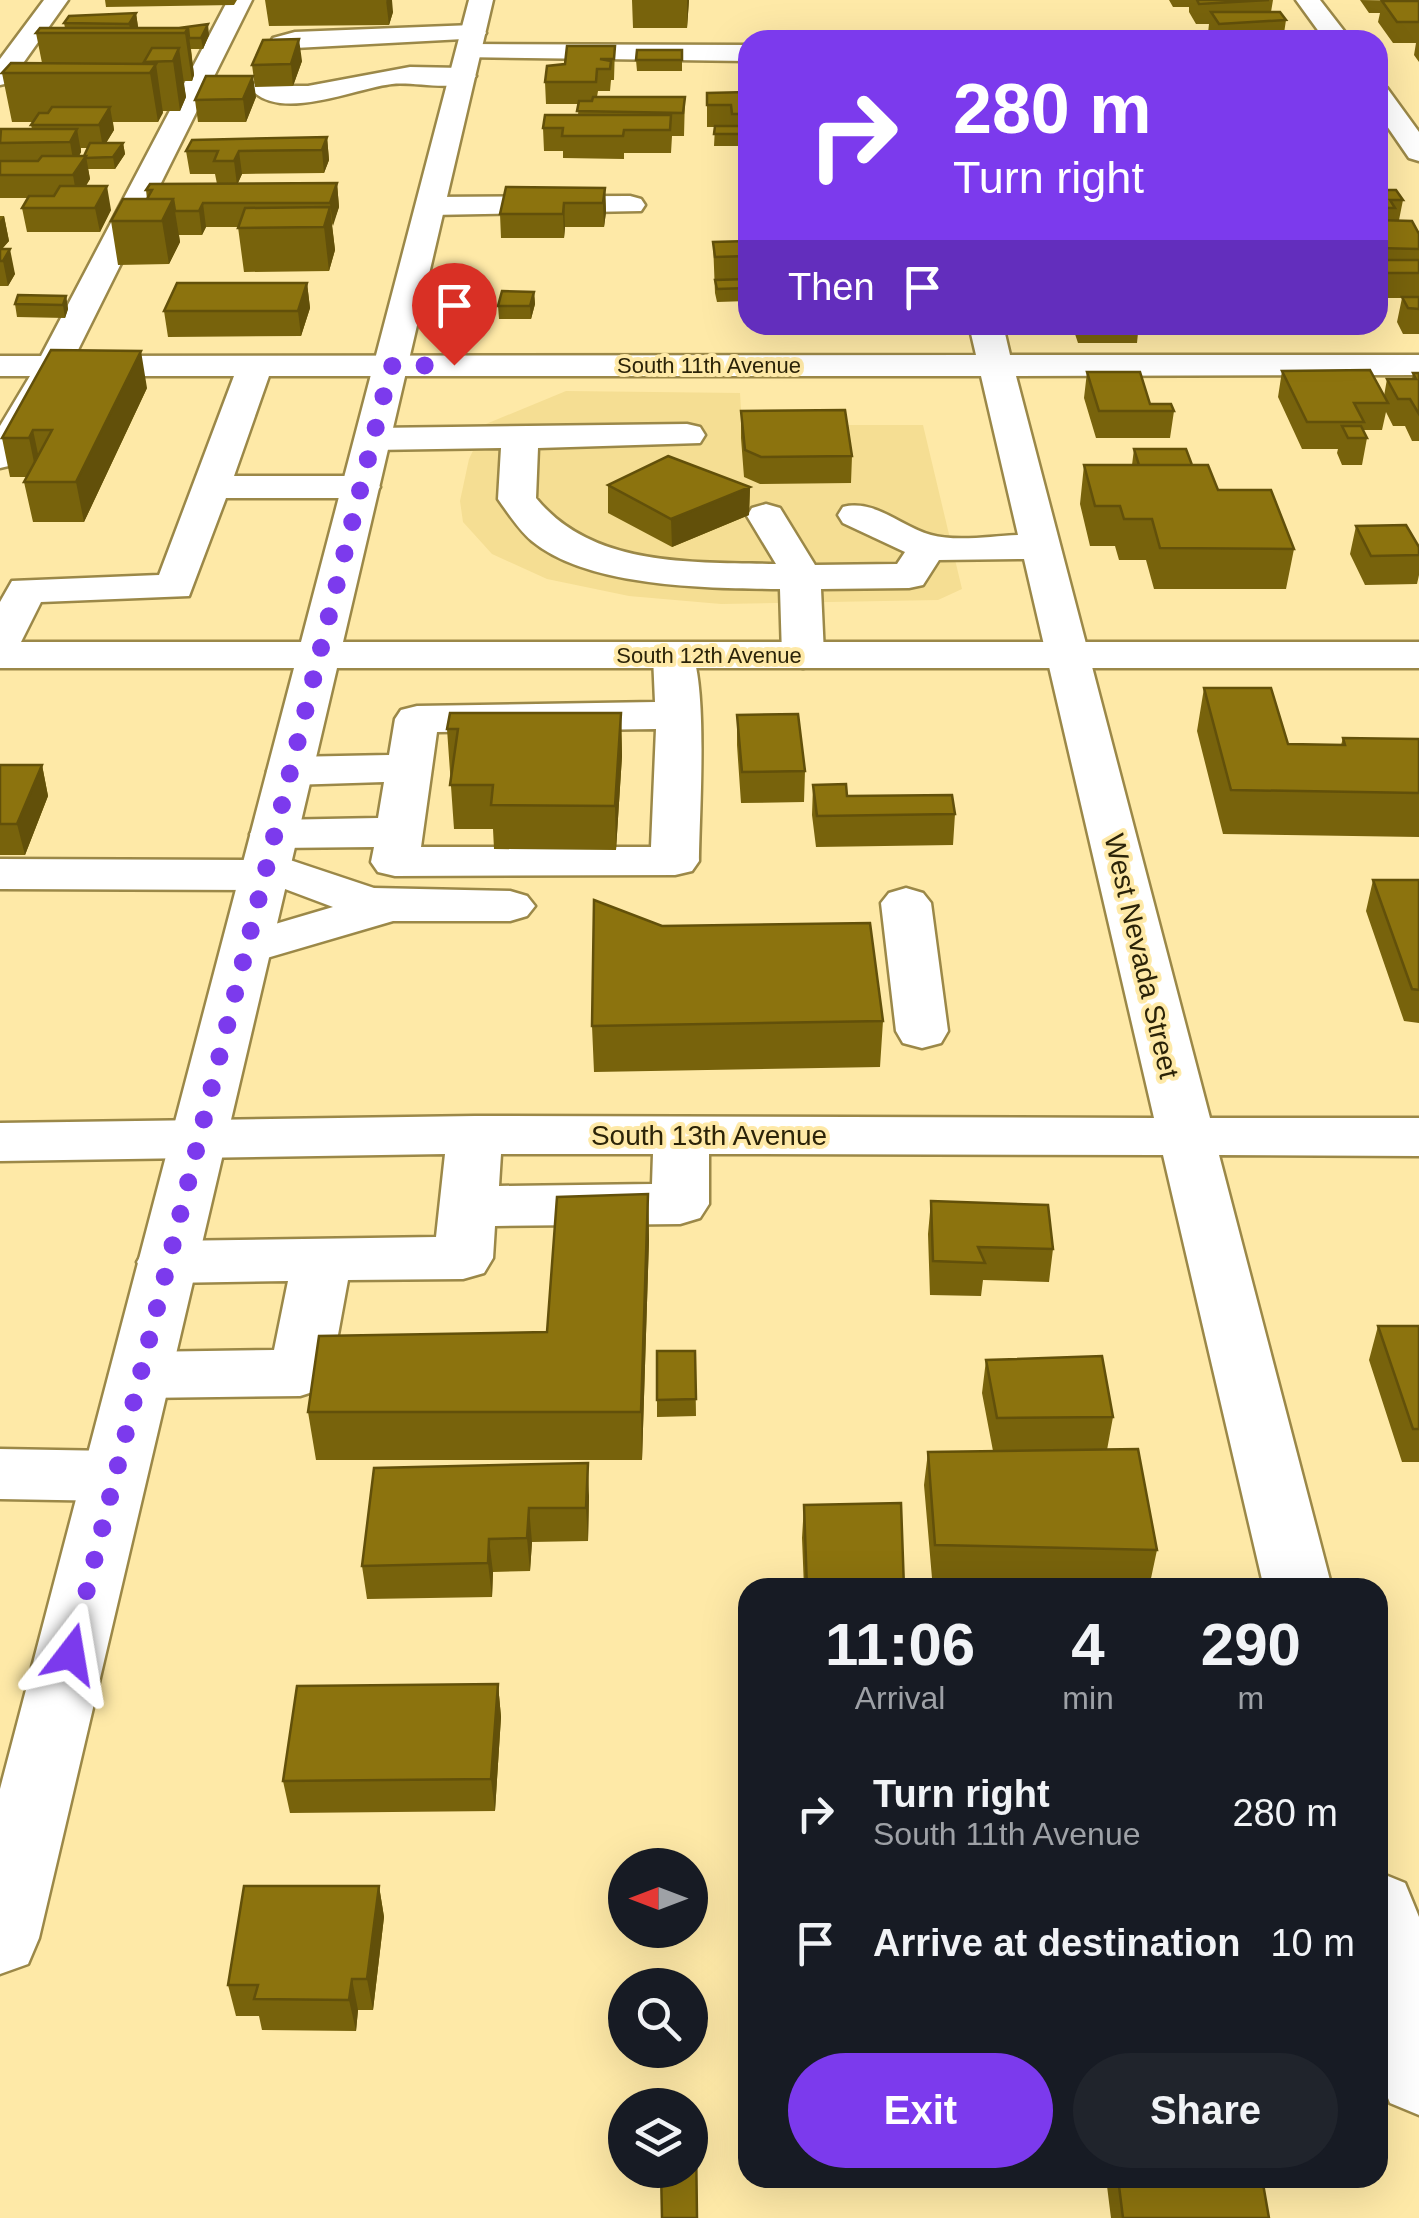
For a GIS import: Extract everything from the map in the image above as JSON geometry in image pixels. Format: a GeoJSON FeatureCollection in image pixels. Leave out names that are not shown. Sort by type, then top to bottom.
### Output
{"type":"FeatureCollection","features":[{"type":"Feature","properties":{"kind":"street"},"geometry":{"type":"LineString","coordinates":[[0,77],[56,0]]}},
{"type":"Feature","properties":{"kind":"street"},"geometry":{"type":"LineString","coordinates":[[0,457],[53,366],[240,0]]}},
{"type":"Feature","properties":{"kind":"street"},"geometry":{"type":"LineString","coordinates":[[0,1938],[481,0]]}},
{"type":"Feature","properties":{"kind":"street"},"geometry":{"type":"LineString","coordinates":[[1308,0],[1330,30]]}},
{"type":"Feature","properties":{"kind":"street"},"geometry":{"type":"LineString","coordinates":[[274,61],[282,43],[295,40],[469,50],[738,53]]}},
{"type":"Feature","properties":{"kind":"street"},"geometry":{"type":"LineString","coordinates":[[262,86],[275,92],[310,92],[389,76],[469,50]]}},
{"type":"Feature","properties":{"kind":"street"},"geometry":{"type":"LineString","coordinates":[[1388,108],[1419,152]]}},
{"type":"Feature","properties":{"kind":"street"},"geometry":{"type":"LineString","coordinates":[[431,206],[630,205]]}},
{"type":"Feature","properties":{"kind":"street","name":"South 11th Avenue"},"geometry":{"type":"LineString","coordinates":[[0,366],[391,366],[991,345],[1419,365]]}},
{"type":"Feature","properties":{"kind":"street","name":"West Nevada Street"},"geometry":{"type":"LineString","coordinates":[[991,345],[1295,1578]]}},
{"type":"Feature","properties":{"kind":"street"},"geometry":{"type":"LineString","coordinates":[[0,645],[26,590],[175,587],[255,366]]}},
{"type":"Feature","properties":{"kind":"street"},"geometry":{"type":"LineString","coordinates":[[373,438],[686,435]]}},
{"type":"Feature","properties":{"kind":"street"},"geometry":{"type":"LineString","coordinates":[[520,437],[517,499],[548,536],[602,561],[703,573],[909,576],[927,548]]}},
{"type":"Feature","properties":{"kind":"street"},"geometry":{"type":"LineString","coordinates":[[212,488],[360,487]]}},
{"type":"Feature","properties":{"kind":"street"},"geometry":{"type":"LineString","coordinates":[[856,515],[927,548],[1041,546]]}},
{"type":"Feature","properties":{"kind":"street"},"geometry":{"type":"LineString","coordinates":[[766,516],[800,575],[803,655]]}},
{"type":"Feature","properties":{"kind":"street","name":"South 12th Avenue"},"geometry":{"type":"LineString","coordinates":[[0,656],[1419,655]]}},
{"type":"Feature","properties":{"kind":"street"},"geometry":{"type":"LineString","coordinates":[[674,656],[678,715],[675,861],[396,862],[417,719],[678,715]]}},
{"type":"Feature","properties":{"kind":"street"},"geometry":{"type":"LineString","coordinates":[[290,771],[408,768]]}},
{"type":"Feature","properties":{"kind":"street"},"geometry":{"type":"LineString","coordinates":[[0,874],[268,859],[398,832]]}},
{"type":"Feature","properties":{"kind":"street"},"geometry":{"type":"LineString","coordinates":[[268,859],[365,902],[394,906],[510,906]]}},
{"type":"Feature","properties":{"kind":"street"},"geometry":{"type":"LineString","coordinates":[[906,903],[922,1031]]}},
{"type":"Feature","properties":{"kind":"street"},"geometry":{"type":"LineString","coordinates":[[246,949],[394,906]]}},
{"type":"Feature","properties":{"kind":"street"},"geometry":{"type":"LineString","coordinates":[[468,1206],[680,1204],[681,1134]]}},
{"type":"Feature","properties":{"kind":"street","name":"South 13th Avenue"},"geometry":{"type":"LineString","coordinates":[[0,1142],[681,1134],[1419,1138]]}},
{"type":"Feature","properties":{"kind":"street"},"geometry":{"type":"LineString","coordinates":[[167,1262],[464,1258],[475,1135]]}},
{"type":"Feature","properties":{"kind":"street"},"geometry":{"type":"LineString","coordinates":[[140,1376],[300,1373],[322,1261]]}},
{"type":"Feature","properties":{"kind":"street"},"geometry":{"type":"LineString","coordinates":[[0,1474],[114,1476]]}},
{"type":"Feature","properties":{"kind":"street"},"geometry":{"type":"LineString","coordinates":[[1388,1949],[1419,2075]]}},
{"type":"Feature","properties":{"kind":"shaded area"},"geometry":{"type":"Polygon","coordinates":[[[566,391],[740,393],[742,425],[923,425],[962,589],[938,600],[721,604],[629,596],[547,579],[492,554],[463,522],[460,501],[469,459],[486,424],[566,391]]]}},
{"type":"Feature","properties":{"kind":"building"},"geometry":{"type":"Polygon","coordinates":[[[1197,0],[1269,0],[1199,4],[1197,0]]]}},
{"type":"Feature","properties":{"kind":"building"},"geometry":{"type":"Polygon","coordinates":[[[1382,1],[1419,1],[1419,22],[1397,22],[1382,1]]]}},
{"type":"Feature","properties":{"kind":"building"},"geometry":{"type":"Polygon","coordinates":[[[1211,12],[1280,12],[1286,20],[1219,24],[1211,12]]]}},
{"type":"Feature","properties":{"kind":"building"},"geometry":{"type":"Polygon","coordinates":[[[136,13],[129,24],[64,23],[69,16],[136,13]]]}},
{"type":"Feature","properties":{"kind":"building"},"geometry":{"type":"Polygon","coordinates":[[[208,24],[201,38],[189,38],[188,28],[179,28],[208,24]]]}},
{"type":"Feature","properties":{"kind":"building"},"geometry":{"type":"Polygon","coordinates":[[[40,28],[188,28],[185,33],[36,33],[40,28]]]}},
{"type":"Feature","properties":{"kind":"building"},"geometry":{"type":"Polygon","coordinates":[[[299,39],[291,64],[252,65],[263,40],[299,39]]]}},
{"type":"Feature","properties":{"kind":"building"},"geometry":{"type":"Polygon","coordinates":[[[567,46],[615,46],[614,59],[600,59],[611,61],[610,69],[597,69],[596,82],[545,82],[547,66],[565,64],[567,46]]]}},
{"type":"Feature","properties":{"kind":"building"},"geometry":{"type":"Polygon","coordinates":[[[152,48],[179,48],[173,61],[144,62],[152,48]]]}},
{"type":"Feature","properties":{"kind":"building"},"geometry":{"type":"Polygon","coordinates":[[[637,50],[682,50],[682,60],[636,60],[637,50]]]}},
{"type":"Feature","properties":{"kind":"building"},"geometry":{"type":"Polygon","coordinates":[[[11,63],[156,64],[150,73],[2,73],[11,63]]]}},
{"type":"Feature","properties":{"kind":"building"},"geometry":{"type":"Polygon","coordinates":[[[206,76],[253,76],[243,99],[195,100],[206,76]]]}},
{"type":"Feature","properties":{"kind":"building"},"geometry":{"type":"Polygon","coordinates":[[[738,92],[738,114],[732,114],[731,105],[707,105],[707,93],[738,92]]]}},
{"type":"Feature","properties":{"kind":"building"},"geometry":{"type":"Polygon","coordinates":[[[593,97],[685,97],[683,113],[577,111],[579,101],[592,101],[593,97]]]}},
{"type":"Feature","properties":{"kind":"building"},"geometry":{"type":"Polygon","coordinates":[[[52,107],[110,107],[99,125],[31,125],[39,113],[48,113],[52,107]]]}},
{"type":"Feature","properties":{"kind":"building"},"geometry":{"type":"Polygon","coordinates":[[[545,115],[671,115],[670,130],[624,130],[623,136],[562,136],[563,128],[543,128],[545,115]]]}},
{"type":"Feature","properties":{"kind":"building"},"geometry":{"type":"Polygon","coordinates":[[[715,126],[738,126],[738,134],[714,134],[715,126]]]}},
{"type":"Feature","properties":{"kind":"building"},"geometry":{"type":"Polygon","coordinates":[[[1,129],[77,129],[70,142],[0,143],[1,129]]]}},
{"type":"Feature","properties":{"kind":"building"},"geometry":{"type":"Polygon","coordinates":[[[327,137],[322,150],[239,151],[234,161],[214,161],[218,151],[186,151],[192,140],[327,137]]]}},
{"type":"Feature","properties":{"kind":"building"},"geometry":{"type":"Polygon","coordinates":[[[90,143],[123,143],[113,157],[85,158],[90,143]]]}},
{"type":"Feature","properties":{"kind":"building"},"geometry":{"type":"Polygon","coordinates":[[[42,156],[86,156],[73,175],[0,175],[0,161],[38,161],[42,156]]]}},
{"type":"Feature","properties":{"kind":"building"},"geometry":{"type":"Polygon","coordinates":[[[337,183],[330,203],[203,203],[199,211],[175,211],[173,199],[147,199],[152,190],[146,190],[150,184],[337,183]]]}},
{"type":"Feature","properties":{"kind":"building"},"geometry":{"type":"Polygon","coordinates":[[[60,186],[107,186],[95,208],[22,208],[29,196],[54,196],[60,186]]]}},
{"type":"Feature","properties":{"kind":"building"},"geometry":{"type":"Polygon","coordinates":[[[506,187],[605,188],[603,203],[564,203],[563,214],[500,214],[506,187]]]}},
{"type":"Feature","properties":{"kind":"building"},"geometry":{"type":"Polygon","coordinates":[[[1388,190],[1396,190],[1403,200],[1390,200],[1395,208],[1388,208],[1388,190]]]}},
{"type":"Feature","properties":{"kind":"building"},"geometry":{"type":"Polygon","coordinates":[[[123,199],[173,199],[162,221],[111,221],[123,199]]]}},
{"type":"Feature","properties":{"kind":"building"},"geometry":{"type":"Polygon","coordinates":[[[330,207],[324,227],[238,228],[245,208],[330,207]]]}},
{"type":"Feature","properties":{"kind":"building"},"geometry":{"type":"Polygon","coordinates":[[[1388,220],[1412,221],[1419,234],[1419,249],[1388,248],[1388,220]]]}},
{"type":"Feature","properties":{"kind":"building"},"geometry":{"type":"Polygon","coordinates":[[[738,241],[738,256],[715,257],[713,242],[738,241]]]}},
{"type":"Feature","properties":{"kind":"building"},"geometry":{"type":"Polygon","coordinates":[[[0,249],[10,249],[3,261],[0,261],[0,249]]]}},
{"type":"Feature","properties":{"kind":"building"},"geometry":{"type":"Polygon","coordinates":[[[1388,260],[1419,260],[1419,273],[1388,273],[1388,260]]]}},
{"type":"Feature","properties":{"kind":"building"},"geometry":{"type":"Polygon","coordinates":[[[738,279],[738,288],[717,289],[715,280],[738,279]]]}},
{"type":"Feature","properties":{"kind":"building"},"geometry":{"type":"Polygon","coordinates":[[[177,283],[307,283],[298,311],[164,311],[177,283]]]}},
{"type":"Feature","properties":{"kind":"building"},"geometry":{"type":"Polygon","coordinates":[[[502,291],[534,292],[530,306],[498,306],[502,291]]]}},
{"type":"Feature","properties":{"kind":"building"},"geometry":{"type":"Polygon","coordinates":[[[18,295],[66,296],[63,305],[15,304],[18,295]]]}},
{"type":"Feature","properties":{"kind":"building"},"geometry":{"type":"Polygon","coordinates":[[[1402,297],[1419,297],[1419,309],[1408,308],[1402,297]]]}},
{"type":"Feature","properties":{"kind":"building"},"geometry":{"type":"Polygon","coordinates":[[[51,350],[141,351],[76,482],[24,482],[52,430],[33,430],[29,438],[2,438],[51,350]]]}},
{"type":"Feature","properties":{"kind":"building"},"geometry":{"type":"Polygon","coordinates":[[[1370,370],[1388,403],[1354,403],[1364,422],[1307,422],[1282,371],[1370,370]]]}},
{"type":"Feature","properties":{"kind":"building"},"geometry":{"type":"Polygon","coordinates":[[[1087,372],[1140,372],[1150,404],[1171,404],[1174,411],[1099,411],[1087,372]]]}},
{"type":"Feature","properties":{"kind":"building"},"geometry":{"type":"Polygon","coordinates":[[[1413,373],[1419,373],[1419,414],[1410,399],[1398,399],[1387,379],[1416,379],[1413,373]]]}},
{"type":"Feature","properties":{"kind":"building"},"geometry":{"type":"Polygon","coordinates":[[[845,410],[852,456],[761,457],[745,450],[741,411],[845,410]]]}},
{"type":"Feature","properties":{"kind":"building"},"geometry":{"type":"Polygon","coordinates":[[[1342,426],[1361,426],[1367,438],[1348,438],[1342,426]]]}},
{"type":"Feature","properties":{"kind":"building"},"geometry":{"type":"Polygon","coordinates":[[[1134,449],[1186,449],[1192,465],[1139,465],[1134,449]]]}},
{"type":"Feature","properties":{"kind":"building"},"geometry":{"type":"Polygon","coordinates":[[[668,456],[750,487],[671,519],[608,485],[668,456]]]}},
{"type":"Feature","properties":{"kind":"building"},"geometry":{"type":"Polygon","coordinates":[[[1084,465],[1208,465],[1218,490],[1271,490],[1294,549],[1160,548],[1152,519],[1124,519],[1120,506],[1095,506],[1084,465]]]}},
{"type":"Feature","properties":{"kind":"building"},"geometry":{"type":"Polygon","coordinates":[[[1406,525],[1419,547],[1419,555],[1371,556],[1356,526],[1406,525]]]}},
{"type":"Feature","properties":{"kind":"building"},"geometry":{"type":"Polygon","coordinates":[[[1204,688],[1271,688],[1288,744],[1345,745],[1343,738],[1419,739],[1419,793],[1231,790],[1204,688]]]}},
{"type":"Feature","properties":{"kind":"building"},"geometry":{"type":"Polygon","coordinates":[[[450,713],[621,713],[615,806],[491,805],[493,785],[450,785],[458,729],[447,729],[450,713]]]}},
{"type":"Feature","properties":{"kind":"building"},"geometry":{"type":"Polygon","coordinates":[[[798,714],[805,771],[742,772],[737,715],[798,714]]]}},
{"type":"Feature","properties":{"kind":"building"},"geometry":{"type":"Polygon","coordinates":[[[0,765],[42,765],[17,824],[0,824],[0,765]]]}},
{"type":"Feature","properties":{"kind":"building"},"geometry":{"type":"Polygon","coordinates":[[[846,784],[847,796],[952,795],[955,814],[817,816],[813,785],[846,784]]]}},
{"type":"Feature","properties":{"kind":"building"},"geometry":{"type":"Polygon","coordinates":[[[1373,880],[1419,880],[1419,990],[1412,989],[1373,880]]]}},
{"type":"Feature","properties":{"kind":"building"},"geometry":{"type":"Polygon","coordinates":[[[594,900],[662,926],[870,923],[883,1021],[592,1026],[594,900]]]}},
{"type":"Feature","properties":{"kind":"building"},"geometry":{"type":"Polygon","coordinates":[[[648,1194],[641,1412],[308,1412],[319,1336],[547,1332],[557,1197],[648,1194]]]}},
{"type":"Feature","properties":{"kind":"building"},"geometry":{"type":"Polygon","coordinates":[[[931,1201],[1048,1205],[1053,1249],[978,1247],[985,1263],[933,1261],[931,1201]]]}},
{"type":"Feature","properties":{"kind":"building"},"geometry":{"type":"Polygon","coordinates":[[[1378,1326],[1419,1326],[1419,1429],[1413,1429],[1378,1326]]]}},
{"type":"Feature","properties":{"kind":"building"},"geometry":{"type":"Polygon","coordinates":[[[657,1351],[695,1351],[696,1399],[657,1400],[657,1351]]]}},
{"type":"Feature","properties":{"kind":"building"},"geometry":{"type":"Polygon","coordinates":[[[1102,1356],[1113,1417],[997,1418],[986,1360],[1102,1356]]]}},
{"type":"Feature","properties":{"kind":"building"},"geometry":{"type":"Polygon","coordinates":[[[1138,1449],[1157,1550],[935,1545],[928,1452],[1138,1449]]]}},
{"type":"Feature","properties":{"kind":"building"},"geometry":{"type":"Polygon","coordinates":[[[588,1463],[586,1508],[529,1508],[527,1538],[489,1539],[488,1563],[362,1566],[374,1468],[588,1463]]]}},
{"type":"Feature","properties":{"kind":"building"},"geometry":{"type":"Polygon","coordinates":[[[901,1503],[904,1578],[807,1578],[804,1505],[901,1503]]]}},
{"type":"Feature","properties":{"kind":"building"},"geometry":{"type":"Polygon","coordinates":[[[498,1684],[491,1779],[283,1781],[297,1686],[498,1684]]]}},
{"type":"Feature","properties":{"kind":"building"},"geometry":{"type":"Polygon","coordinates":[[[244,1886],[379,1886],[367,1979],[352,1979],[349,2000],[254,1999],[258,1985],[228,1985],[244,1886]]]}},
{"type":"Feature","properties":{"kind":"building"},"geometry":{"type":"Polygon","coordinates":[[[661,2188],[697,2188],[697,2218],[662,2218],[661,2188]]]}},
{"type":"Feature","properties":{"kind":"building"},"geometry":{"type":"Polygon","coordinates":[[[1119,2188],[1264,2188],[1269,2218],[1123,2218],[1119,2188]]]}},
{"type":"Feature","properties":{"kind":"route"},"geometry":{"type":"LineString","coordinates":[[71,1654],[391,366],[454,365]]}}]}
